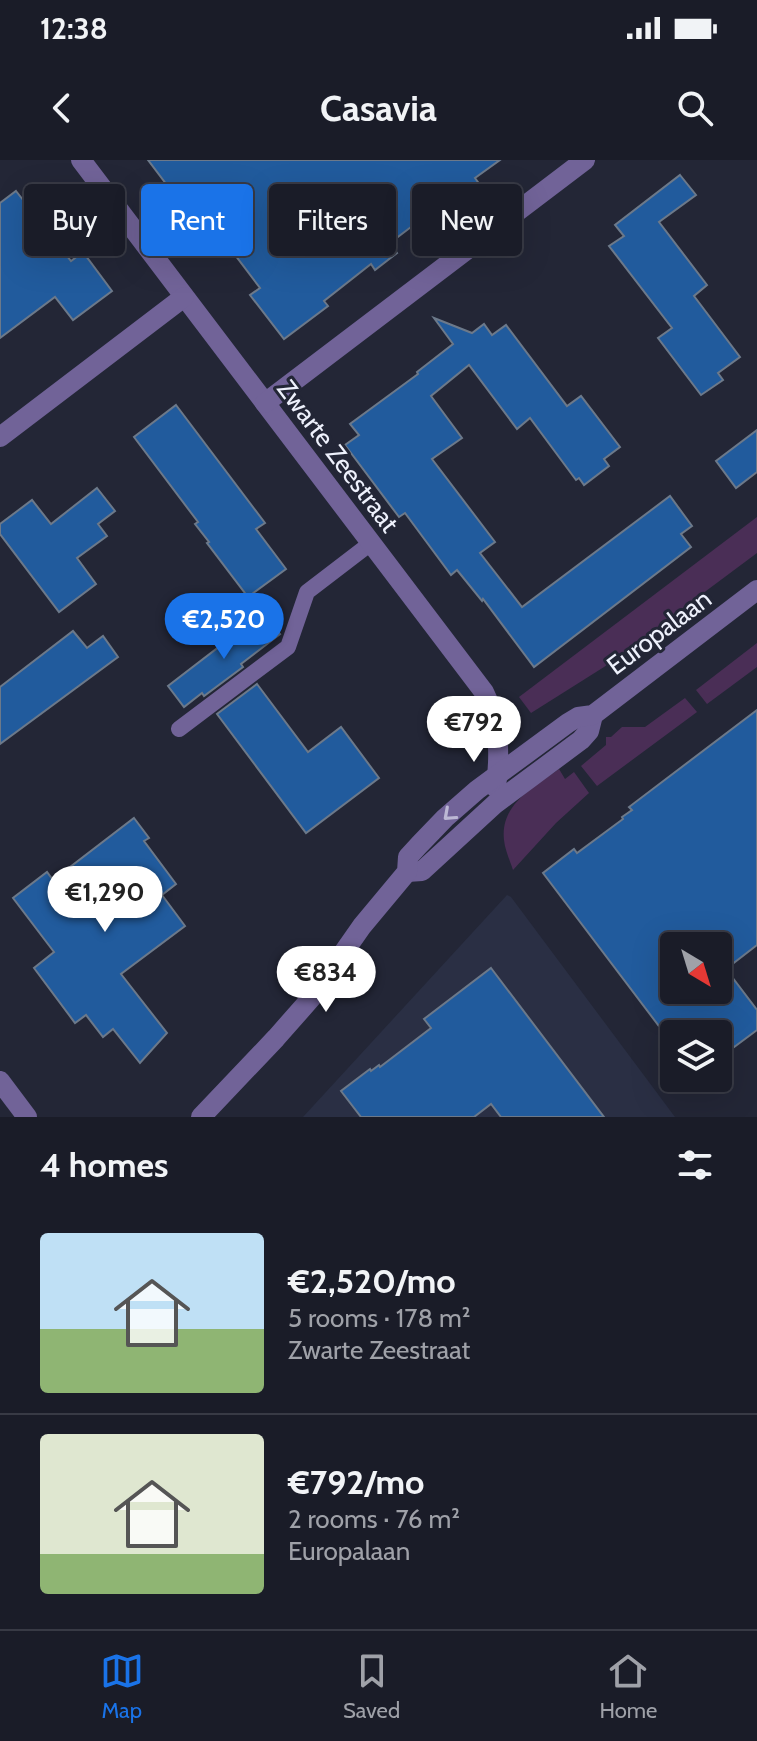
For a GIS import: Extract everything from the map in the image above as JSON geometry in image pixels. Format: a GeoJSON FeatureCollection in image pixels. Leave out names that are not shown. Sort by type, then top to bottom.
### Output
{"type":"FeatureCollection","features":[{"type":"Feature","properties":{"kind":"street","name":"Zwarte Zeestraat"},"geometry":{"type":"LineString","coordinates":[[81,160],[484,692],[496,722],[498,773],[495,804]]}},
{"type":"Feature","properties":{"kind":"street"},"geometry":{"type":"LineString","coordinates":[[265,403],[585,160]]}},
{"type":"Feature","properties":{"kind":"street"},"geometry":{"type":"LineString","coordinates":[[0,437],[184,297]]}},
{"type":"Feature","properties":{"kind":"street","name":"Europalaan"},"geometry":{"type":"LineString","coordinates":[[201,1117],[301,1011],[362,926],[407,872],[408,857],[445,818],[498,773],[568,723],[578,717],[593,715],[757,590]]}},
{"type":"Feature","properties":{"kind":"street","name":"Europalaan"},"geometry":{"type":"LineString","coordinates":[[407,872],[422,871],[495,804],[581,740],[589,731],[593,715]]}},
{"type":"Feature","properties":{"kind":"street"},"geometry":{"type":"LineString","coordinates":[[0,1081],[27,1117]]}},
{"type":"Feature","properties":{"kind":"lane"},"geometry":{"type":"LineString","coordinates":[[179,729],[288,647],[307,592],[371,543]]}},
{"type":"Feature","properties":{"kind":"shaded area"},"geometry":{"type":"Polygon","coordinates":[[[757,517],[757,553],[604,667],[531,713],[519,697],[757,517]]]}},
{"type":"Feature","properties":{"kind":"shaded area"},"geometry":{"type":"Polygon","coordinates":[[[757,643],[757,667],[707,704],[696,690],[757,643]]]}},
{"type":"Feature","properties":{"kind":"shaded area"},"geometry":{"type":"Polygon","coordinates":[[[685,698],[697,712],[597,786],[581,766],[606,745],[606,737],[611,737],[622,727],[645,727],[685,698]]]}},
{"type":"Feature","properties":{"kind":"shaded area"},"geometry":{"type":"Polygon","coordinates":[[[559,769],[565,779],[574,772],[589,793],[556,823],[513,870],[504,840],[507,816],[521,798],[559,769]]]}},
{"type":"Feature","properties":{"kind":"shaded area"},"geometry":{"type":"Polygon","coordinates":[[[507,895],[675,1117],[303,1117],[507,895]]]}},
{"type":"Feature","properties":{"kind":"building"},"geometry":{"type":"Polygon","coordinates":[[[148,160],[500,160],[475,178],[479,184],[412,184],[412,226],[396,238],[396,184],[269,184],[269,256],[393,256],[375,270],[371,264],[324,301],[328,306],[284,339],[250,295],[260,288],[236,256],[253,256],[253,184],[166,184],[148,160]]]}},
{"type":"Feature","properties":{"kind":"building"},"geometry":{"type":"Polygon","coordinates":[[[680,175],[696,195],[659,222],[707,285],[694,296],[740,357],[718,373],[723,380],[701,395],[658,338],[672,328],[609,246],[624,236],[615,225],[680,175]]]}},
{"type":"Feature","properties":{"kind":"building"},"geometry":{"type":"Polygon","coordinates":[[[16,191],[24,201],[24,256],[67,256],[71,261],[78,256],[86,256],[112,291],[73,320],[55,297],[0,338],[0,203],[16,191]]]}},
{"type":"Feature","properties":{"kind":"building"},"geometry":{"type":"Polygon","coordinates":[[[434,318],[472,333],[484,324],[492,335],[506,325],[567,406],[581,396],[620,447],[604,459],[609,466],[584,485],[579,478],[576,480],[530,418],[517,429],[469,365],[431,396],[462,438],[432,459],[495,542],[480,553],[522,607],[670,496],[692,526],[681,534],[691,547],[534,667],[457,570],[451,575],[405,513],[399,517],[345,445],[359,435],[350,424],[453,344],[434,318]]]}},
{"type":"Feature","properties":{"kind":"building"},"geometry":{"type":"Polygon","coordinates":[[[176,405],[265,523],[256,529],[286,569],[248,597],[207,543],[195,524],[198,522],[134,437],[176,405]]]}},
{"type":"Feature","properties":{"kind":"building"},"geometry":{"type":"Polygon","coordinates":[[[757,430],[757,472],[736,488],[716,461],[757,430]]]}},
{"type":"Feature","properties":{"kind":"building"},"geometry":{"type":"Polygon","coordinates":[[[97,488],[115,511],[98,524],[107,536],[77,558],[96,584],[59,612],[0,534],[0,524],[32,500],[51,524],[97,488]]]}},
{"type":"Feature","properties":{"kind":"building"},"geometry":{"type":"Polygon","coordinates":[[[263,613],[280,634],[241,664],[243,667],[184,707],[168,686],[263,613]]]}},
{"type":"Feature","properties":{"kind":"building"},"geometry":{"type":"Polygon","coordinates":[[[73,631],[87,648],[103,636],[118,657],[0,744],[0,687],[73,631]]]}},
{"type":"Feature","properties":{"kind":"building"},"geometry":{"type":"Polygon","coordinates":[[[257,684],[308,752],[341,727],[379,778],[306,833],[217,714],[257,684]]]}},
{"type":"Feature","properties":{"kind":"building"},"geometry":{"type":"Polygon","coordinates":[[[757,710],[757,945],[732,964],[732,932],[660,932],[660,1004],[732,1004],[732,977],[757,1010],[757,1030],[732,1049],[732,1020],[660,1020],[660,1028],[543,873],[574,849],[577,853],[632,810],[629,807],[757,710]]]}},
{"type":"Feature","properties":{"kind":"building"},"geometry":{"type":"Polygon","coordinates":[[[134,818],[149,838],[144,841],[176,884],[162,895],[185,926],[121,974],[167,1033],[140,1063],[113,1029],[103,1037],[86,1015],[75,1023],[34,968],[54,952],[13,898],[47,872],[53,880],[134,818]]]}},
{"type":"Feature","properties":{"kind":"building"},"geometry":{"type":"Polygon","coordinates":[[[491,968],[604,1117],[501,1117],[491,1104],[474,1117],[361,1117],[341,1091],[370,1069],[380,1067],[431,1028],[424,1019],[491,968]]]}}]}
